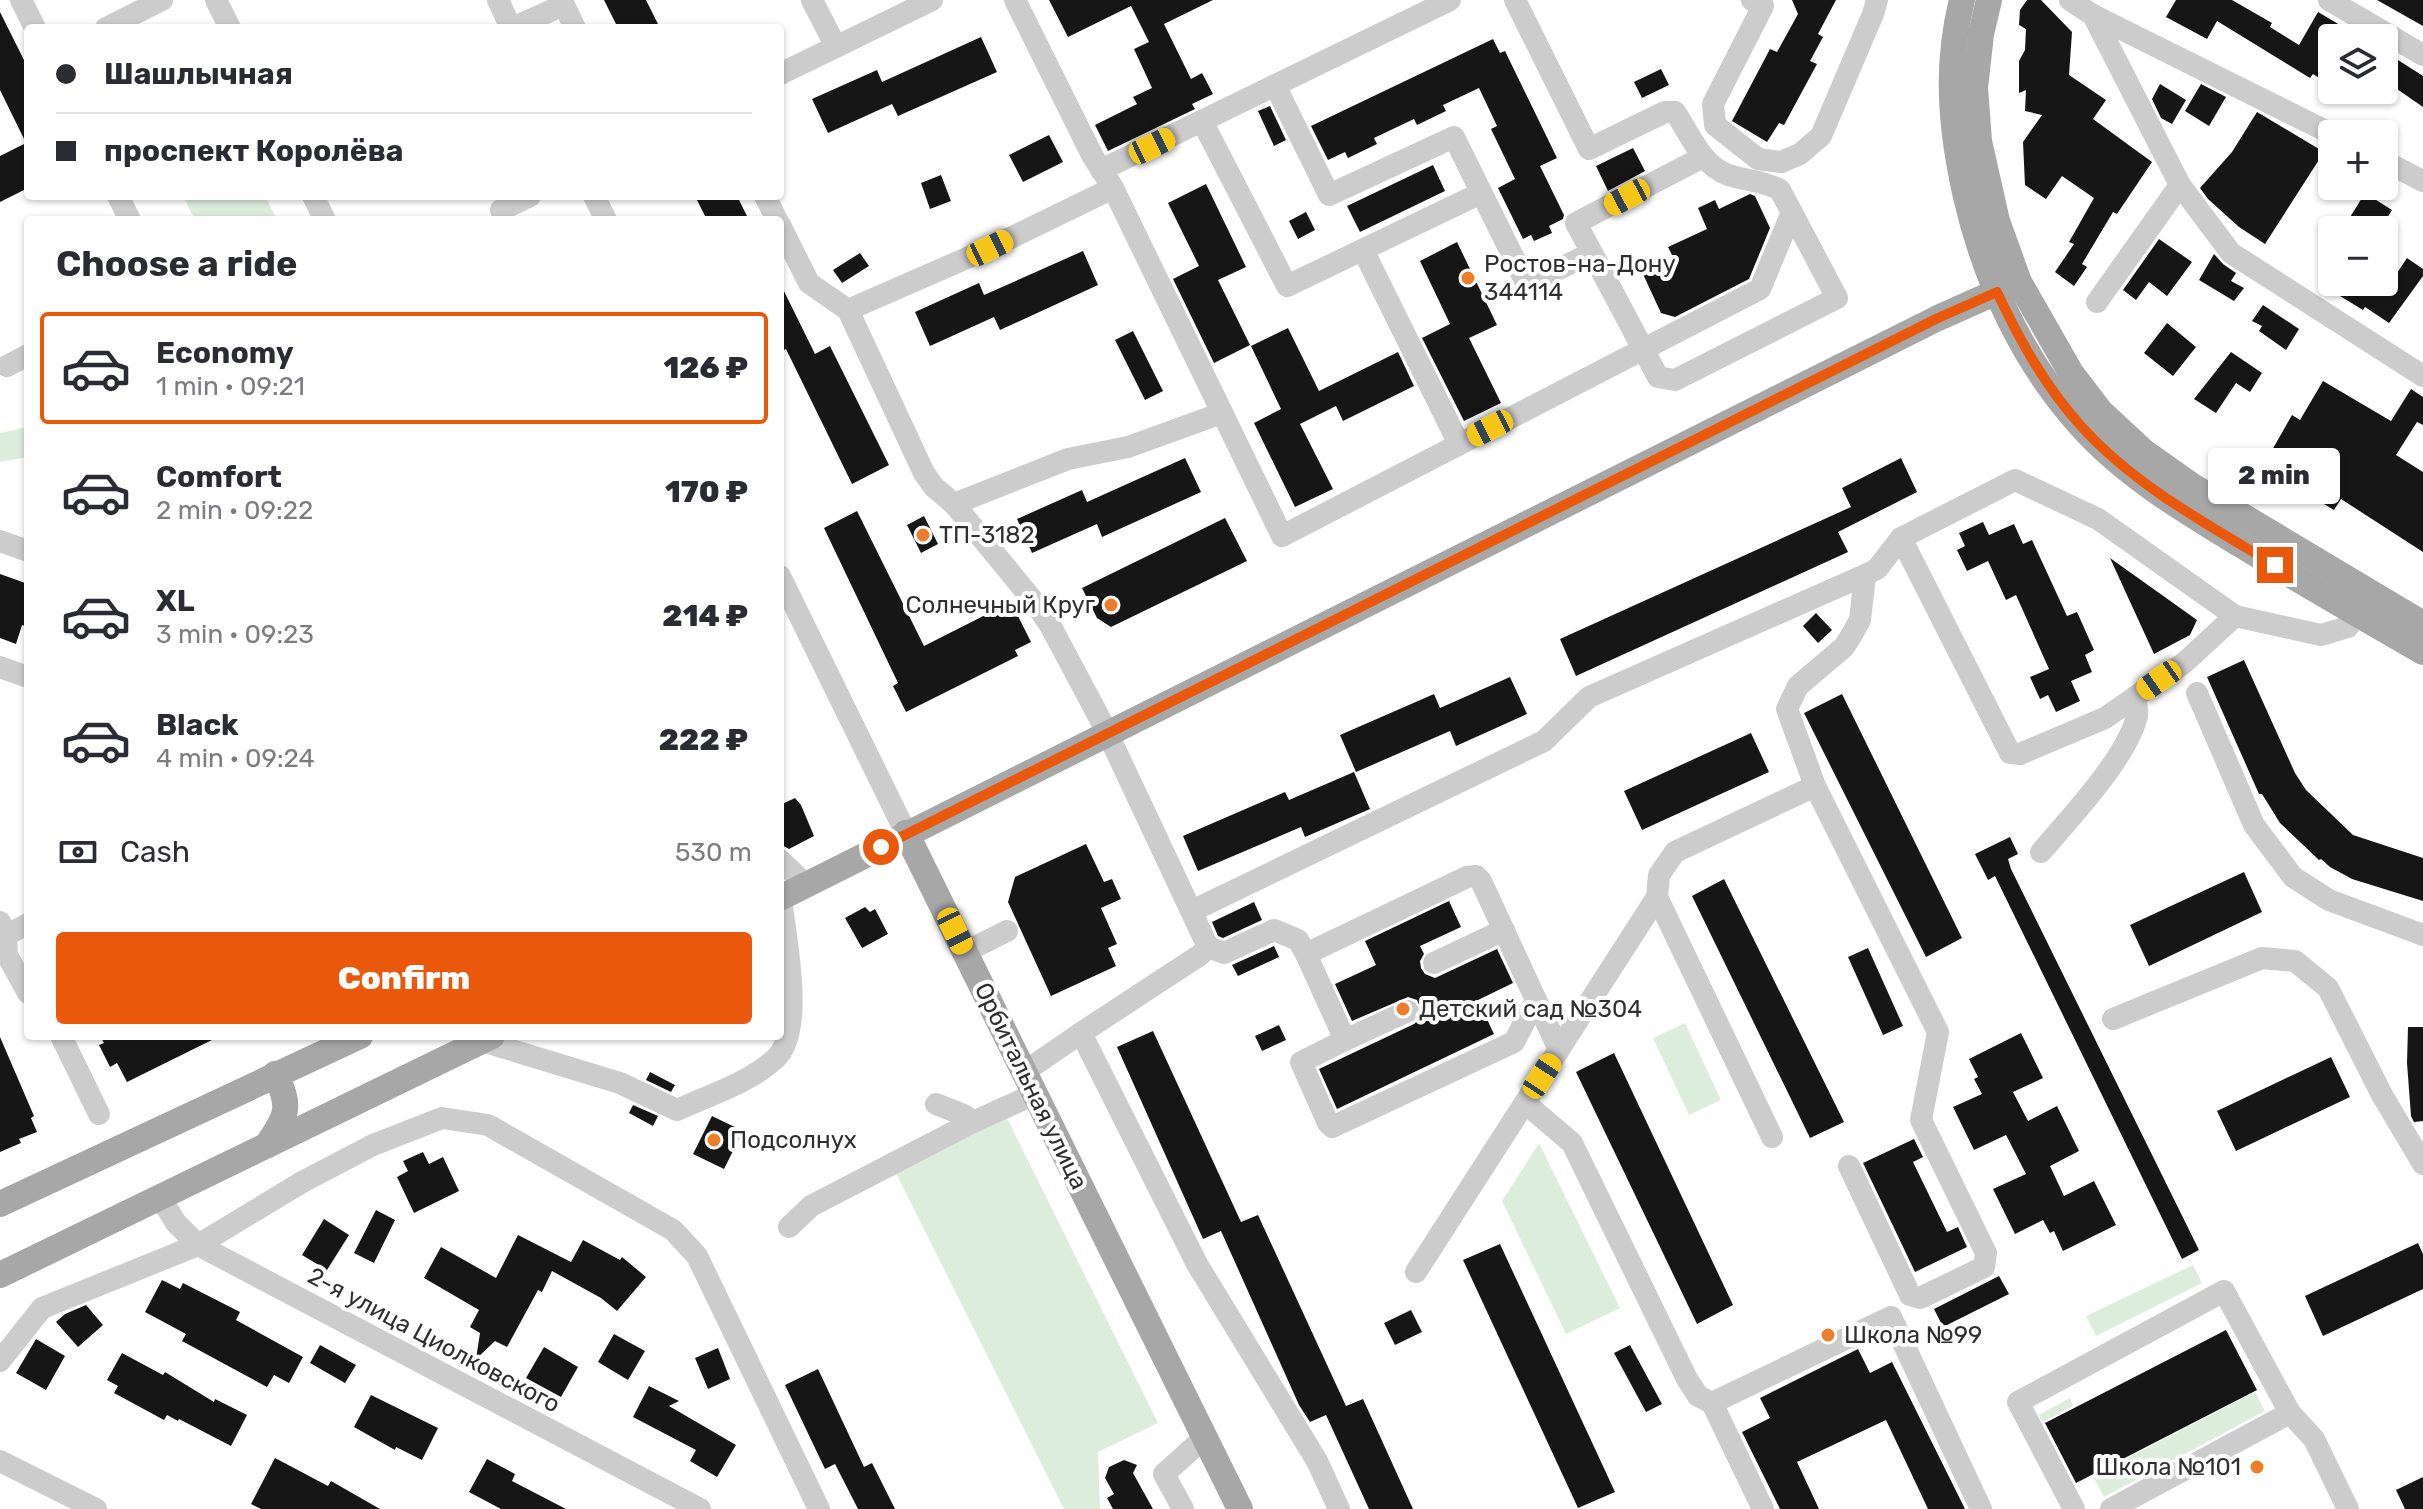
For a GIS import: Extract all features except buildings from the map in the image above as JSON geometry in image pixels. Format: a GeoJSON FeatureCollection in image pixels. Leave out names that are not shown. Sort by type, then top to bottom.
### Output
{"type":"FeatureCollection","features":[{"type":"Feature","properties":{"kind":"main road"},"geometry":{"type":"LineString","coordinates":[[1962,0],[1954,31],[1949,86],[1967,144],[1974,230],[2008,287],[2071,373],[2100,411],[2143,451],[2194,487],[2423,624]]}},
{"type":"Feature","properties":{"kind":"main road"},"geometry":{"type":"LineString","coordinates":[[1967,144],[1981,34],[1989,0]]}},
{"type":"Feature","properties":{"kind":"main road"},"geometry":{"type":"LineString","coordinates":[[784,896],[1848,363],[2008,287]]}},
{"type":"Feature","properties":{"kind":"main road"},"geometry":{"type":"LineString","coordinates":[[2008,287],[2018,337],[2048,385],[2082,427],[2129,471],[2184,511],[2423,652]]}},
{"type":"Feature","properties":{"kind":"main road","name":"Орбитальная улица"},"geometry":{"type":"LineString","coordinates":[[906,833],[1240,1509]]}},
{"type":"Feature","properties":{"kind":"main road"},"geometry":{"type":"LineString","coordinates":[[0,1204],[351,1040]]}},
{"type":"Feature","properties":{"kind":"main road"},"geometry":{"type":"LineString","coordinates":[[0,1275],[485,1040]]}},
{"type":"Feature","properties":{"kind":"main road"},"geometry":{"type":"LineString","coordinates":[[267,1145],[282,1123],[287,1109],[283,1089],[275,1074]]}},
{"type":"Feature","properties":{"kind":"street"},"geometry":{"type":"LineString","coordinates":[[21,0],[33,24]]}},
{"type":"Feature","properties":{"kind":"street"},"geometry":{"type":"LineString","coordinates":[[114,24],[162,0]]}},
{"type":"Feature","properties":{"kind":"street"},"geometry":{"type":"LineString","coordinates":[[216,0],[228,24]]}},
{"type":"Feature","properties":{"kind":"street"},"geometry":{"type":"LineString","coordinates":[[498,0],[510,24]]}},
{"type":"Feature","properties":{"kind":"street"},"geometry":{"type":"LineString","coordinates":[[812,0],[836,47]]}},
{"type":"Feature","properties":{"kind":"street"},"geometry":{"type":"LineString","coordinates":[[784,72],[932,0]]}},
{"type":"Feature","properties":{"kind":"street"},"geometry":{"type":"LineString","coordinates":[[1015,0],[1107,179],[1282,536],[1760,289],[1792,212]]}},
{"type":"Feature","properties":{"kind":"street"},"geometry":{"type":"LineString","coordinates":[[1515,0],[1589,149],[1665,112],[1675,112],[1708,164],[1727,174],[1769,184],[1780,190],[1837,298],[1675,380],[1658,377],[1576,223],[1703,157]]}},
{"type":"Feature","properties":{"kind":"street"},"geometry":{"type":"LineString","coordinates":[[1752,0],[1763,6],[1713,104],[1715,125],[1758,159],[1781,162],[1800,154],[1821,136],[1877,0]]}},
{"type":"Feature","properties":{"kind":"street"},"geometry":{"type":"LineString","coordinates":[[2070,0],[2093,15],[2318,127]]}},
{"type":"Feature","properties":{"kind":"street"},"geometry":{"type":"LineString","coordinates":[[2329,0],[2423,55]]}},
{"type":"Feature","properties":{"kind":"street"},"geometry":{"type":"LineString","coordinates":[[848,310],[990,248],[1202,121],[1440,2]]}},
{"type":"Feature","properties":{"kind":"street"},"geometry":{"type":"LineString","coordinates":[[521,24],[564,5],[573,24]]}},
{"type":"Feature","properties":{"kind":"street"},"geometry":{"type":"LineString","coordinates":[[2093,15],[2180,185],[2231,253],[2423,376]]}},
{"type":"Feature","properties":{"kind":"street"},"geometry":{"type":"LineString","coordinates":[[1275,85],[1329,195],[1454,137],[1527,285],[1591,253]]}},
{"type":"Feature","properties":{"kind":"street"},"geometry":{"type":"LineString","coordinates":[[1202,121],[1287,286],[1481,193]]}},
{"type":"Feature","properties":{"kind":"street"},"geometry":{"type":"LineString","coordinates":[[2398,168],[2423,181]]}},
{"type":"Feature","properties":{"kind":"street"},"geometry":{"type":"LineString","coordinates":[[2097,302],[2180,185]]}},
{"type":"Feature","properties":{"kind":"street"},"geometry":{"type":"LineString","coordinates":[[501,210],[522,200]]}},
{"type":"Feature","properties":{"kind":"street"},"geometry":{"type":"LineString","coordinates":[[784,233],[809,283],[848,310],[924,473],[934,487],[954,504],[1050,625],[1107,732],[1208,947],[1224,953],[1274,930],[1298,940],[1345,1040]]}},
{"type":"Feature","properties":{"kind":"street"},"geometry":{"type":"LineString","coordinates":[[1363,250],[1459,444]]}},
{"type":"Feature","properties":{"kind":"street"},"geometry":{"type":"LineString","coordinates":[[7,366],[24,357]]}},
{"type":"Feature","properties":{"kind":"street"},"geometry":{"type":"LineString","coordinates":[[954,504],[1068,459],[1128,447],[1222,413]]}},
{"type":"Feature","properties":{"kind":"street"},"geometry":{"type":"LineString","coordinates":[[1192,911],[1544,741],[1589,697],[1877,569],[1901,538],[2015,480],[2098,519],[2235,616],[2321,635],[2348,627],[2356,613]]}},
{"type":"Feature","properties":{"kind":"street"},"geometry":{"type":"LineString","coordinates":[[1901,538],[2010,753],[2020,754],[2105,718],[2184,663],[2235,616]]}},
{"type":"Feature","properties":{"kind":"street"},"geometry":{"type":"LineString","coordinates":[[0,541],[24,550]]}},
{"type":"Feature","properties":{"kind":"street"},"geometry":{"type":"LineString","coordinates":[[1849,1166],[1910,1295],[1920,1298],[1984,1267],[1986,1253],[1921,1120],[1938,1032],[1815,786],[1787,709],[1798,686],[1844,647],[1851,636],[1860,620],[1865,575]]}},
{"type":"Feature","properties":{"kind":"street","name":"Орбитальная улица"},"geometry":{"type":"LineString","coordinates":[[784,584],[906,833]]}},
{"type":"Feature","properties":{"kind":"street"},"geometry":{"type":"LineString","coordinates":[[0,667],[24,676]]}},
{"type":"Feature","properties":{"kind":"street"},"geometry":{"type":"LineString","coordinates":[[2197,693],[2254,825],[2293,877],[2329,900],[2423,935]]}},
{"type":"Feature","properties":{"kind":"street"},"geometry":{"type":"LineString","coordinates":[[2041,852],[2091,794],[2130,733],[2138,712],[2135,697]]}},
{"type":"Feature","properties":{"kind":"street"},"geometry":{"type":"LineString","coordinates":[[1416,1272],[1657,897],[1659,875],[1675,852],[1815,786]]}},
{"type":"Feature","properties":{"kind":"street"},"geometry":{"type":"LineString","coordinates":[[784,864],[806,885]]}},
{"type":"Feature","properties":{"kind":"street"},"geometry":{"type":"LineString","coordinates":[[1306,954],[1467,877],[1476,876],[1559,1050]]}},
{"type":"Feature","properties":{"kind":"street"},"geometry":{"type":"LineString","coordinates":[[1657,897],[1772,1137]]}},
{"type":"Feature","properties":{"kind":"street"},"geometry":{"type":"LineString","coordinates":[[24,925],[3,928],[5,971],[24,989]]}},
{"type":"Feature","properties":{"kind":"street"},"geometry":{"type":"LineString","coordinates":[[1434,963],[1504,930]]}},
{"type":"Feature","properties":{"kind":"street"},"geometry":{"type":"LineString","coordinates":[[965,952],[1007,931]]}},
{"type":"Feature","properties":{"kind":"street"},"geometry":{"type":"LineString","coordinates":[[490,1040],[620,1083],[677,1110],[751,1076],[777,1058],[789,1038],[793,1011],[784,933]]}},
{"type":"Feature","properties":{"kind":"street"},"geometry":{"type":"LineString","coordinates":[[789,1227],[811,1206],[973,1122],[1030,1083],[1081,1033],[1208,947]]}},
{"type":"Feature","properties":{"kind":"street"},"geometry":{"type":"LineString","coordinates":[[2113,1019],[2262,958],[2295,961],[2328,988],[2382,1095],[2423,1164]]}},
{"type":"Feature","properties":{"kind":"street"},"geometry":{"type":"LineString","coordinates":[[1408,1011],[1301,1062],[1332,1127],[1514,1042],[1536,1000]]}},
{"type":"Feature","properties":{"kind":"street"},"geometry":{"type":"LineString","coordinates":[[1081,1033],[1197,1264],[1317,1461],[1339,1509]]}},
{"type":"Feature","properties":{"kind":"street"},"geometry":{"type":"LineString","coordinates":[[63,1040],[99,1114]]}},
{"type":"Feature","properties":{"kind":"street"},"geometry":{"type":"LineString","coordinates":[[1525,1103],[1572,1143],[1687,1379],[1698,1396],[1712,1403],[1763,1509]]}},
{"type":"Feature","properties":{"kind":"street"},"geometry":{"type":"LineString","coordinates":[[936,1104],[973,1122]]}},
{"type":"Feature","properties":{"kind":"street"},"geometry":{"type":"LineString","coordinates":[[0,1361],[42,1308],[198,1245],[304,1181],[381,1142],[442,1118],[488,1125],[673,1230],[697,1256],[819,1509]]}},
{"type":"Feature","properties":{"kind":"street","name":"2-я улица Циолковского"},"geometry":{"type":"LineString","coordinates":[[160,1197],[176,1223],[198,1245],[700,1509]]}},
{"type":"Feature","properties":{"kind":"street"},"geometry":{"type":"LineString","coordinates":[[2074,1509],[2018,1402],[2224,1291],[2290,1413],[2314,1439],[2348,1509]]}},
{"type":"Feature","properties":{"kind":"street"},"geometry":{"type":"LineString","coordinates":[[1712,1403],[1891,1317],[1981,1509]]}},
{"type":"Feature","properties":{"kind":"street"},"geometry":{"type":"LineString","coordinates":[[2111,1509],[2290,1413]]}},
{"type":"Feature","properties":{"kind":"street"},"geometry":{"type":"LineString","coordinates":[[1183,1509],[1164,1474],[1204,1438]]}},
{"type":"Feature","properties":{"kind":"street"},"geometry":{"type":"LineString","coordinates":[[0,1461],[96,1509]]}},
{"type":"Feature","properties":{"kind":"green space"},"geometry":{"type":"Polygon","coordinates":[[[185,200],[267,200],[275,216],[193,216],[185,200]]]}},
{"type":"Feature","properties":{"kind":"green space"},"geometry":{"type":"Polygon","coordinates":[[[24,428],[24,458],[0,462],[0,433],[24,428]]]}},
{"type":"Feature","properties":{"kind":"green space"},"geometry":{"type":"Polygon","coordinates":[[[1685,1023],[1721,1100],[1689,1115],[1653,1038],[1685,1023]]]}},
{"type":"Feature","properties":{"kind":"green space"},"geometry":{"type":"Polygon","coordinates":[[[1005,1114],[1158,1423],[1098,1452],[1100,1509],[1064,1509],[896,1173],[1005,1114]]]}},
{"type":"Feature","properties":{"kind":"green space"},"geometry":{"type":"Polygon","coordinates":[[[1539,1143],[1620,1308],[1566,1334],[1502,1201],[1539,1143]]]}},
{"type":"Feature","properties":{"kind":"green space"},"geometry":{"type":"Polygon","coordinates":[[[2193,1265],[2202,1283],[2096,1336],[2086,1316],[2193,1265]]]}},
{"type":"Feature","properties":{"kind":"green space"},"geometry":{"type":"Polygon","coordinates":[[[2255,1392],[2265,1411],[2104,1497],[2093,1476],[2255,1392]]]}},
{"type":"Feature","properties":{"kind":"green space"},"geometry":{"type":"Polygon","coordinates":[[[2070,1398],[2073,1406],[2043,1422],[2039,1415],[2070,1398]]]}},
{"type":"Feature","properties":{"kind":"place","name":"Ростов-на-Дону 344114"},"geometry":{"type":"Point","coordinates":[1468,278]}},
{"type":"Feature","properties":{"kind":"place","name":"ТП-3182"},"geometry":{"type":"Point","coordinates":[923,535]}},
{"type":"Feature","properties":{"kind":"place","name":"Солнечный Круг"},"geometry":{"type":"Point","coordinates":[1111,605]}},
{"type":"Feature","properties":{"kind":"place","name":"Детский сад №304"},"geometry":{"type":"Point","coordinates":[1403,1009]}},
{"type":"Feature","properties":{"kind":"place","name":"Подсолнух"},"geometry":{"type":"Point","coordinates":[714,1140]}},
{"type":"Feature","properties":{"kind":"place","name":"Школа №99"},"geometry":{"type":"Point","coordinates":[1828,1335]}},
{"type":"Feature","properties":{"kind":"place","name":"Школа №101"},"geometry":{"type":"Point","coordinates":[2257,1467]}},
{"type":"Feature","properties":{"kind":"route"},"geometry":{"type":"LineString","coordinates":[[881,847],[1938,318],[1997,292],[2018,337],[2048,385],[2082,427],[2129,471],[2184,511],[2275,565]]}}]}
